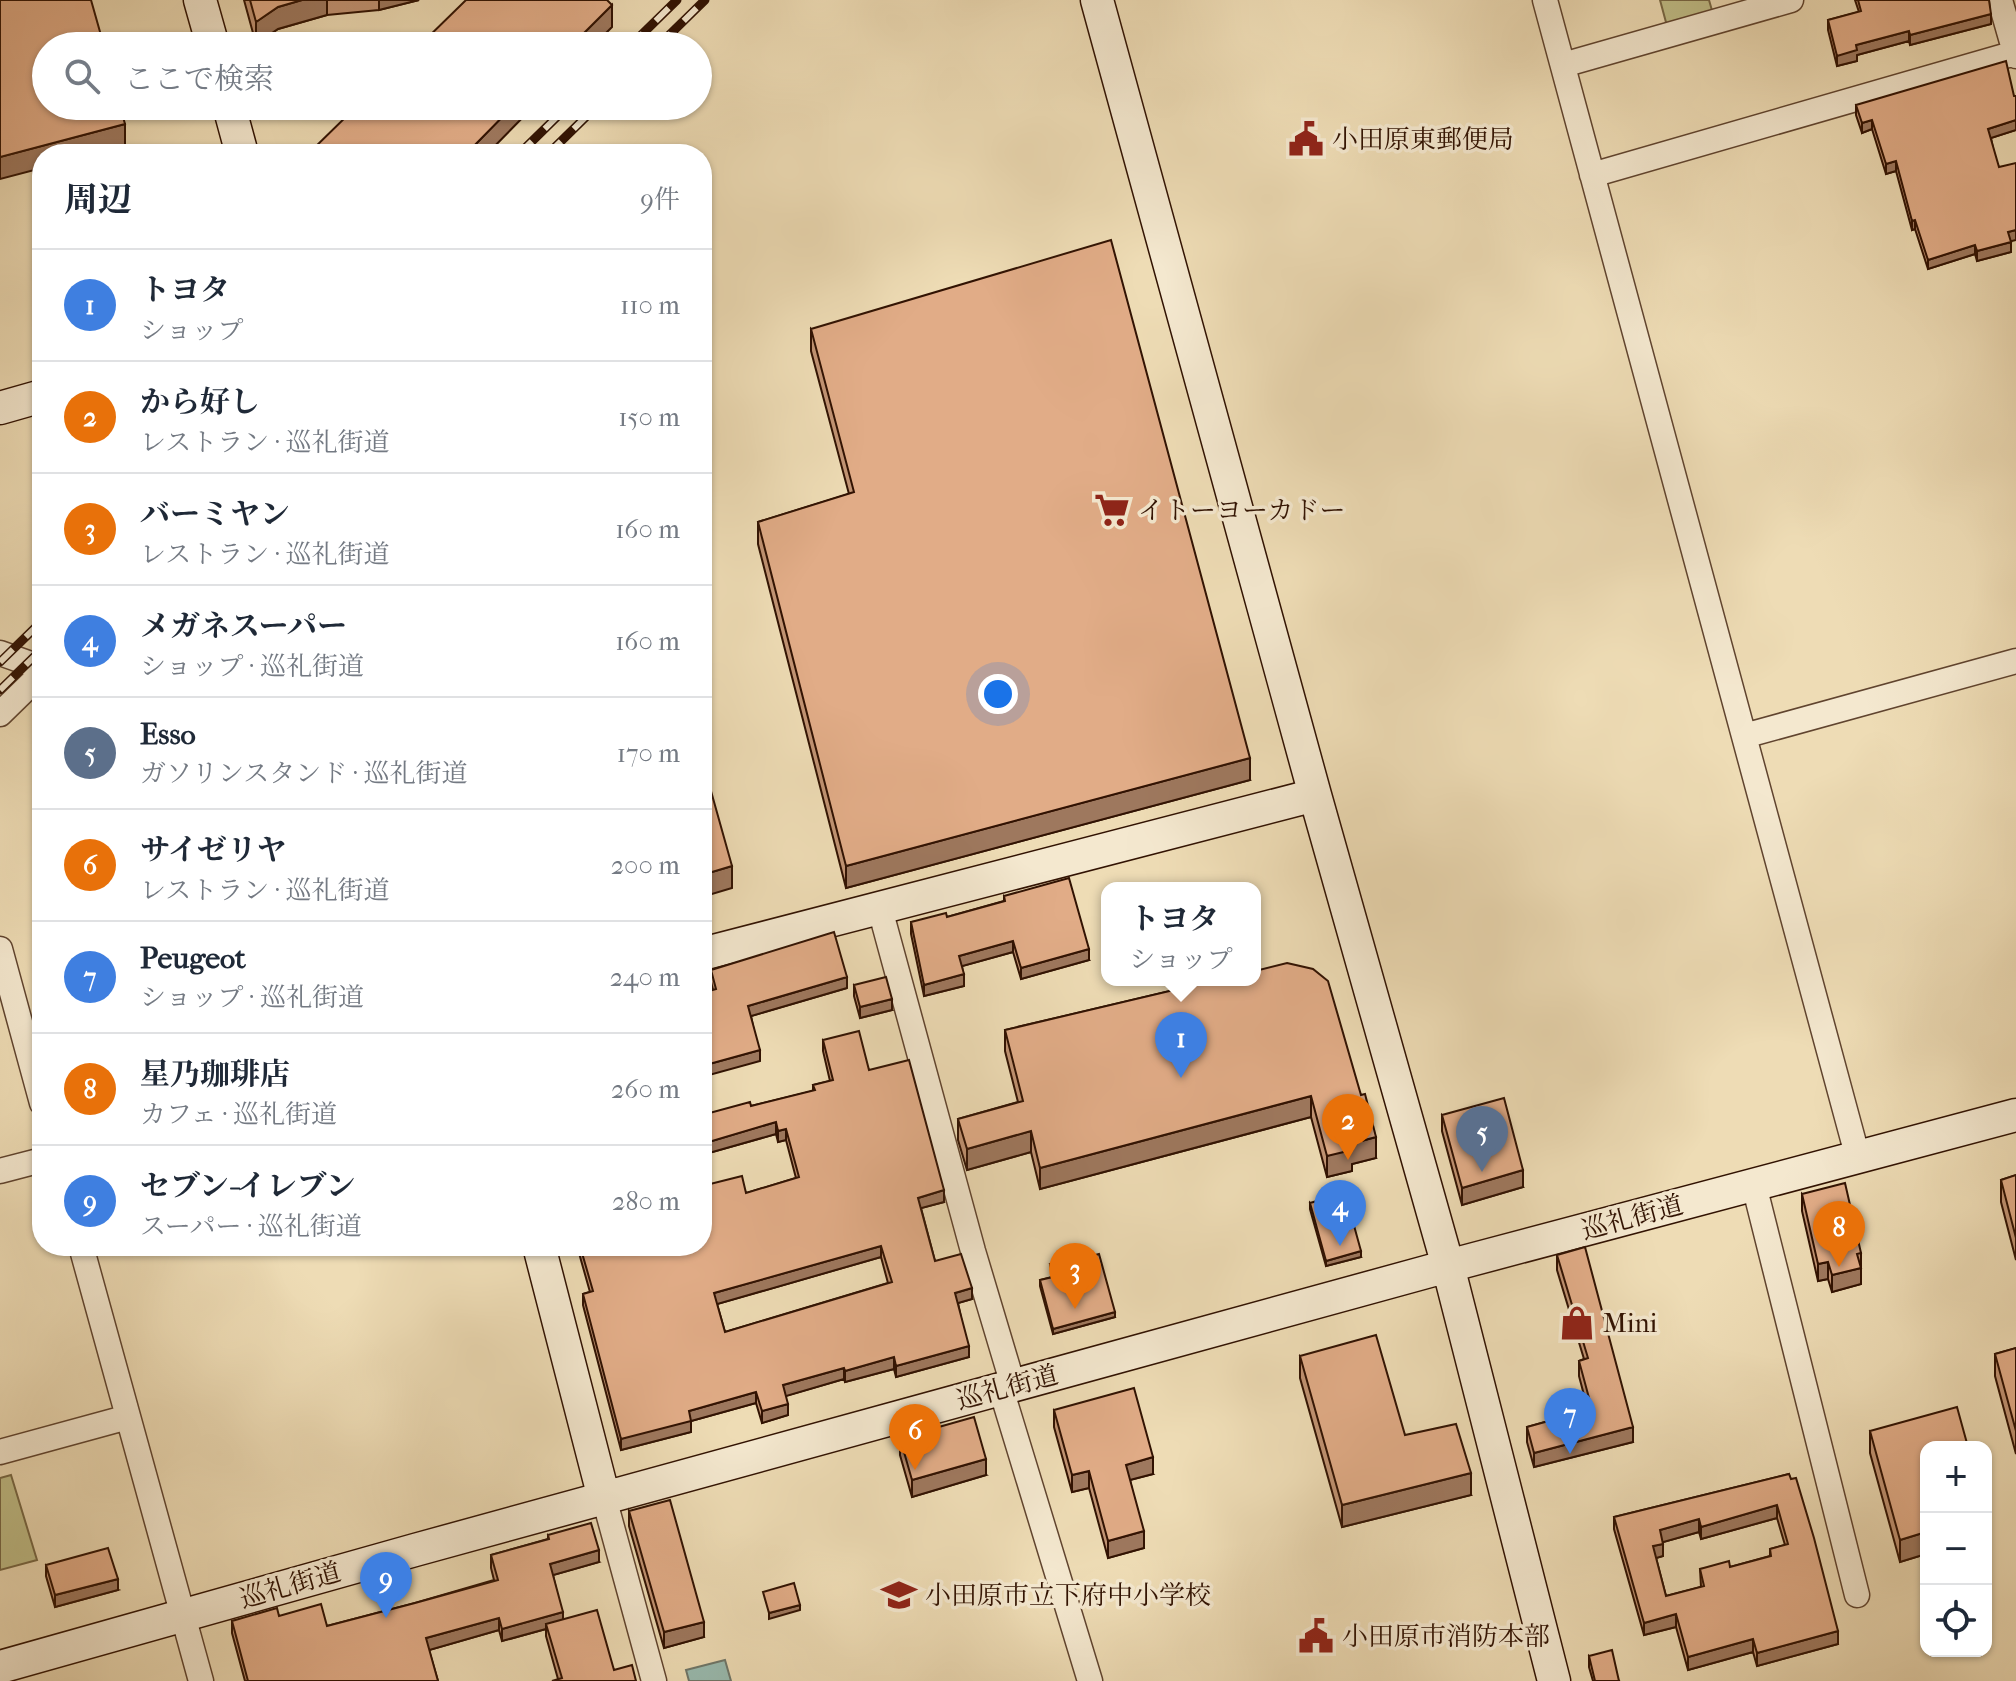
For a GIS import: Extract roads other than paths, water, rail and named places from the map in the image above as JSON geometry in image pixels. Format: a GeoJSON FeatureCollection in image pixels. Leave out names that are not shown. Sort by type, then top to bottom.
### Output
{"type":"FeatureCollection","features":[{"type":"Feature","properties":{"kind":"street"},"geometry":{"type":"LineString","coordinates":[[200,0],[209,32]]}},
{"type":"Feature","properties":{"kind":"street"},"geometry":{"type":"LineString","coordinates":[[1097,0],[1448,1266],[1554,1681]]}},
{"type":"Feature","properties":{"kind":"street"},"geometry":{"type":"LineString","coordinates":[[1545,0],[1858,1158]]}},
{"type":"Feature","properties":{"kind":"street"},"geometry":{"type":"LineString","coordinates":[[1563,65],[1791,0]]}},
{"type":"Feature","properties":{"kind":"street"},"geometry":{"type":"LineString","coordinates":[[1592,175],[2016,54],[2000,0]]}},
{"type":"Feature","properties":{"kind":"street"},"geometry":{"type":"LineString","coordinates":[[233,120],[239,144]]}},
{"type":"Feature","properties":{"kind":"street"},"geometry":{"type":"LineString","coordinates":[[0,408],[32,399]]}},
{"type":"Feature","properties":{"kind":"street"},"geometry":{"type":"LineString","coordinates":[[0,653],[32,666]]}},
{"type":"Feature","properties":{"kind":"street"},"geometry":{"type":"LineString","coordinates":[[1744,736],[2016,661]]}},
{"type":"Feature","properties":{"kind":"street"},"geometry":{"type":"LineString","coordinates":[[0,714],[32,680]]}},
{"type":"Feature","properties":{"kind":"street"},"geometry":{"type":"LineString","coordinates":[[712,951],[1315,795]]}},
{"type":"Feature","properties":{"kind":"street"},"geometry":{"type":"LineString","coordinates":[[880,909],[1007,1387],[1090,1681]]}},
{"type":"Feature","properties":{"kind":"street"},"geometry":{"type":"LineString","coordinates":[[0,949],[32,1066]]}},
{"type":"Feature","properties":{"kind":"street","name":"巡礼街道"},"geometry":{"type":"LineString","coordinates":[[0,1667],[1448,1266],[2016,1115]]}},
{"type":"Feature","properties":{"kind":"street"},"geometry":{"type":"LineString","coordinates":[[0,1171],[32,1163]]}},
{"type":"Feature","properties":{"kind":"street"},"geometry":{"type":"LineString","coordinates":[[1754,1185],[1857,1595]]}},
{"type":"Feature","properties":{"kind":"street"},"geometry":{"type":"LineString","coordinates":[[84,1256],[201,1681]]}},
{"type":"Feature","properties":{"kind":"street"},"geometry":{"type":"LineString","coordinates":[[542,1256],[654,1681]]}},
{"type":"Feature","properties":{"kind":"street"},"geometry":{"type":"LineString","coordinates":[[0,1452],[128,1417]]}},
{"type":"Feature","properties":{"kind":"water"},"geometry":{"type":"Polygon","coordinates":[[[725,1660],[731,1681],[689,1681],[686,1670],[725,1660]]]}},
{"type":"Feature","properties":{"kind":"railway"},"geometry":{"type":"LineString","coordinates":[[644,32],[677,0]]}},
{"type":"Feature","properties":{"kind":"railway"},"geometry":{"type":"LineString","coordinates":[[672,32],[705,0]]}},
{"type":"Feature","properties":{"kind":"railway"},"geometry":{"type":"LineString","coordinates":[[529,144],[554,120]]}},
{"type":"Feature","properties":{"kind":"railway"},"geometry":{"type":"LineString","coordinates":[[558,144],[583,120]]}},
{"type":"Feature","properties":{"kind":"railway"},"geometry":{"type":"LineString","coordinates":[[0,662],[32,631]]}},
{"type":"Feature","properties":{"kind":"railway"},"geometry":{"type":"LineString","coordinates":[[0,690],[32,659]]}},
{"type":"Feature","properties":{"kind":"place","name":"小田原東郵便局"},"geometry":{"type":"Point","coordinates":[1306,139]}},
{"type":"Feature","properties":{"kind":"place","name":"イトーヨーカドー"},"geometry":{"type":"Point","coordinates":[1112,510]}},
{"type":"Feature","properties":{"kind":"place","name":"トヨタ"},"geometry":{"type":"Point","coordinates":[1181,1078]}},
{"type":"Feature","properties":{"kind":"place","name":"から好し"},"geometry":{"type":"Point","coordinates":[1348,1160]}},
{"type":"Feature","properties":{"kind":"place","name":"Esso"},"geometry":{"type":"Point","coordinates":[1482,1172]}},
{"type":"Feature","properties":{"kind":"place","name":"メガネスーパー"},"geometry":{"type":"Point","coordinates":[1340,1246]}},
{"type":"Feature","properties":{"kind":"place","name":"星乃珈琲店"},"geometry":{"type":"Point","coordinates":[1839,1267]}},
{"type":"Feature","properties":{"kind":"place","name":"バーミヤン"},"geometry":{"type":"Point","coordinates":[1075,1309]}},
{"type":"Feature","properties":{"kind":"place","name":"Mini"},"geometry":{"type":"Point","coordinates":[1577,1323]}},
{"type":"Feature","properties":{"kind":"place","name":"Peugeot"},"geometry":{"type":"Point","coordinates":[1570,1454]}},
{"type":"Feature","properties":{"kind":"place","name":"サイゼリヤ"},"geometry":{"type":"Point","coordinates":[915,1470]}},
{"type":"Feature","properties":{"kind":"place","name":"小田原市立下府中小学校"},"geometry":{"type":"Point","coordinates":[899,1595]}},
{"type":"Feature","properties":{"kind":"place","name":"セブン-イレブン"},"geometry":{"type":"Point","coordinates":[386,1618]}},
{"type":"Feature","properties":{"kind":"place","name":"小田原市消防本部"},"geometry":{"type":"Point","coordinates":[1316,1636]}}]}
